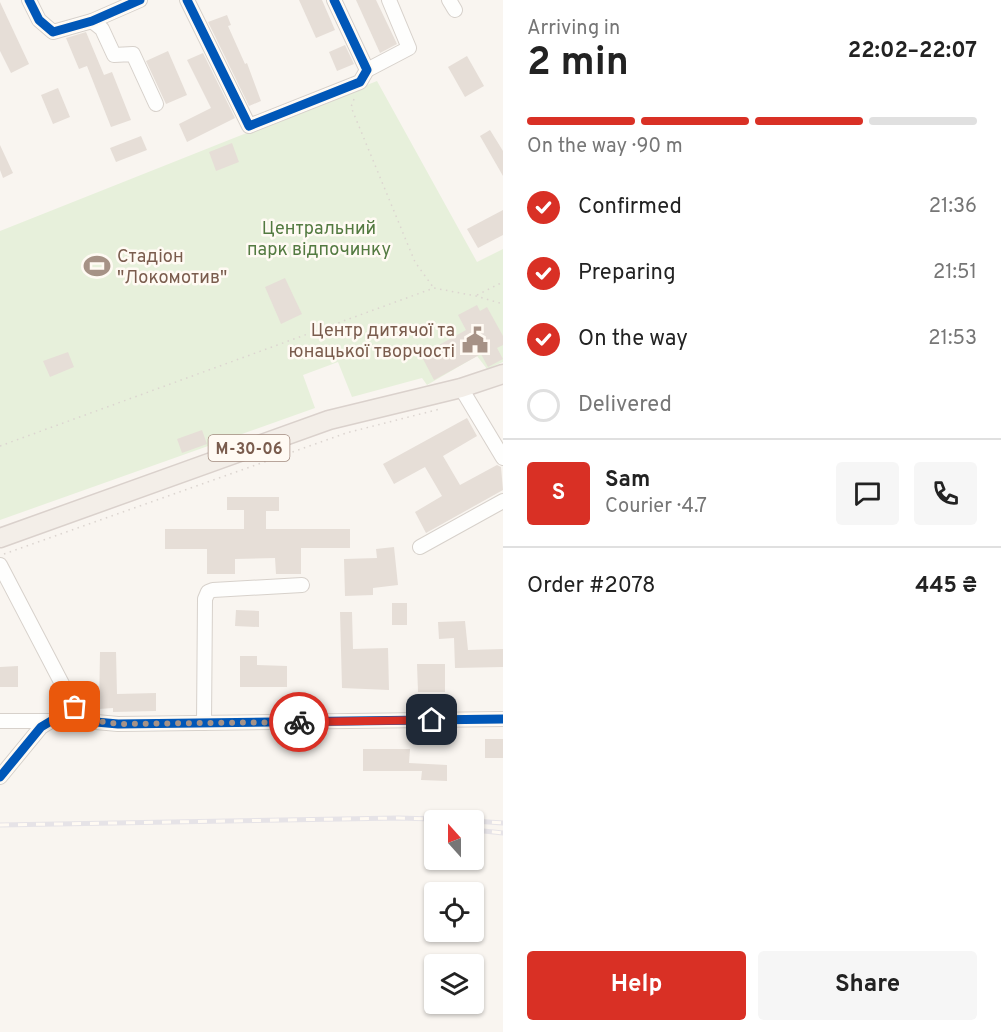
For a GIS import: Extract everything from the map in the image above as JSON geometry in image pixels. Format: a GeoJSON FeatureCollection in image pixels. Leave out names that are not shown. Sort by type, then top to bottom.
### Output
{"type":"FeatureCollection","features":[{"type":"Feature","properties":{"kind":"main road","name":"М-30-06"},"geometry":{"type":"LineString","coordinates":[[0,538],[329,420],[460,388],[503,374]]}},
{"type":"Feature","properties":{"kind":"street"},"geometry":{"type":"LineString","coordinates":[[29,0],[39,20],[53,32],[92,21],[141,0]]}},
{"type":"Feature","properties":{"kind":"street"},"geometry":{"type":"LineString","coordinates":[[187,0],[249,126],[360,82],[368,70],[409,48],[389,0]]}},
{"type":"Feature","properties":{"kind":"street"},"geometry":{"type":"LineString","coordinates":[[334,0],[368,70]]}},
{"type":"Feature","properties":{"kind":"street"},"geometry":{"type":"LineString","coordinates":[[92,21],[102,29],[114,56],[133,54],[156,104]]}},
{"type":"Feature","properties":{"kind":"street"},"geometry":{"type":"LineString","coordinates":[[460,388],[503,458]]}},
{"type":"Feature","properties":{"kind":"street"},"geometry":{"type":"LineString","coordinates":[[420,547],[503,501]]}},
{"type":"Feature","properties":{"kind":"street"},"geometry":{"type":"LineString","coordinates":[[0,565],[71,701],[83,715],[96,722],[118,724],[503,719]]}},
{"type":"Feature","properties":{"kind":"street"},"geometry":{"type":"LineString","coordinates":[[204,723],[205,599],[208,592],[302,585]]}},
{"type":"Feature","properties":{"kind":"street"},"geometry":{"type":"LineString","coordinates":[[0,721],[51,721],[83,715]]}},
{"type":"Feature","properties":{"kind":"street"},"geometry":{"type":"LineString","coordinates":[[0,777],[41,727],[51,721]]}},
{"type":"Feature","properties":{"kind":"path"},"geometry":{"type":"LineString","coordinates":[[355,98],[351,107],[405,240],[415,262],[434,288]]}},
{"type":"Feature","properties":{"kind":"path"},"geometry":{"type":"LineString","coordinates":[[476,296],[503,282]]}},
{"type":"Feature","properties":{"kind":"path"},"geometry":{"type":"LineString","coordinates":[[0,446],[434,288],[503,304]]}},
{"type":"Feature","properties":{"kind":"path"},"geometry":{"type":"LineString","coordinates":[[0,555],[346,433],[447,407]]}},
{"type":"Feature","properties":{"kind":"green space","name":"Центральний парк відпочинку"},"geometry":{"type":"Polygon","coordinates":[[[377,81],[477,262],[503,249],[503,362],[487,369],[477,356],[427,385],[422,378],[352,397],[338,362],[303,375],[315,408],[0,520],[0,231],[377,81]]]}},
{"type":"Feature","properties":{"kind":"building"},"geometry":{"type":"Polygon","coordinates":[[[299,0],[322,0],[335,30],[316,38],[299,0]]]}},
{"type":"Feature","properties":{"kind":"building"},"geometry":{"type":"Polygon","coordinates":[[[356,0],[376,0],[397,44],[380,53],[356,0]]]}},
{"type":"Feature","properties":{"kind":"building"},"geometry":{"type":"Polygon","coordinates":[[[0,2],[29,64],[11,73],[0,51],[0,2]]]}},
{"type":"Feature","properties":{"kind":"building"},"geometry":{"type":"Polygon","coordinates":[[[227,15],[231,25],[228,26],[245,64],[247,63],[261,101],[249,106],[208,22],[227,15]]]}},
{"type":"Feature","properties":{"kind":"building"},"geometry":{"type":"Polygon","coordinates":[[[86,32],[104,75],[112,72],[131,120],[111,127],[87,66],[79,69],[66,38],[86,32]]]}},
{"type":"Feature","properties":{"kind":"building"},"geometry":{"type":"Polygon","coordinates":[[[345,45],[354,64],[337,71],[329,52],[345,45]]]}},
{"type":"Feature","properties":{"kind":"building"},"geometry":{"type":"Polygon","coordinates":[[[168,51],[187,95],[166,104],[146,61],[168,51]]]}},
{"type":"Feature","properties":{"kind":"building"},"geometry":{"type":"Polygon","coordinates":[[[203,53],[235,118],[187,142],[179,124],[211,108],[187,60],[203,53]]]}},
{"type":"Feature","properties":{"kind":"building"},"geometry":{"type":"Polygon","coordinates":[[[467,56],[484,86],[465,97],[448,67],[467,56]]]}},
{"type":"Feature","properties":{"kind":"building"},"geometry":{"type":"Polygon","coordinates":[[[58,88],[70,117],[53,124],[41,95],[58,88]]]}},
{"type":"Feature","properties":{"kind":"building"},"geometry":{"type":"Polygon","coordinates":[[[490,130],[503,151],[503,176],[480,136],[490,130]]]}},
{"type":"Feature","properties":{"kind":"building"},"geometry":{"type":"Polygon","coordinates":[[[141,136],[147,150],[116,162],[110,148],[141,136]]]}},
{"type":"Feature","properties":{"kind":"building"},"geometry":{"type":"Polygon","coordinates":[[[232,143],[239,162],[216,171],[209,152],[232,143]]]}},
{"type":"Feature","properties":{"kind":"building"},"geometry":{"type":"Polygon","coordinates":[[[0,145],[13,173],[3,178],[0,170],[0,145]]]}},
{"type":"Feature","properties":{"kind":"building"},"geometry":{"type":"Polygon","coordinates":[[[503,210],[503,235],[478,248],[467,229],[503,210]]]}},
{"type":"Feature","properties":{"kind":"building"},"geometry":{"type":"Polygon","coordinates":[[[285,278],[302,314],[281,324],[265,287],[285,278]]]}},
{"type":"Feature","properties":{"kind":"building","name":"Центр дитячої та юнацької творчості"},"geometry":{"type":"Polygon","coordinates":[[[477,305],[480,311],[487,307],[503,336],[503,345],[497,348],[503,359],[488,367],[481,354],[434,380],[421,355],[466,330],[458,315],[477,305]]]}},
{"type":"Feature","properties":{"kind":"building"},"geometry":{"type":"Polygon","coordinates":[[[68,352],[74,367],[50,377],[43,361],[68,352]]]}},
{"type":"Feature","properties":{"kind":"building"},"geometry":{"type":"Polygon","coordinates":[[[467,418],[477,436],[443,456],[460,485],[497,465],[501,467],[503,490],[426,533],[415,512],[442,496],[425,467],[394,484],[383,464],[467,418]]]}},
{"type":"Feature","properties":{"kind":"building"},"geometry":{"type":"Polygon","coordinates":[[[202,430],[207,444],[182,453],[177,439],[202,430]]]}},
{"type":"Feature","properties":{"kind":"building"},"geometry":{"type":"Polygon","coordinates":[[[227,497],[279,497],[279,511],[266,511],[266,529],[350,529],[350,548],[301,548],[301,574],[276,574],[275,558],[235,559],[235,574],[207,574],[207,549],[165,549],[165,529],[244,529],[244,510],[227,510],[227,497]]]}},
{"type":"Feature","properties":{"kind":"building"},"geometry":{"type":"Polygon","coordinates":[[[394,547],[398,585],[373,588],[373,595],[345,596],[344,559],[377,558],[376,549],[394,547]]]}},
{"type":"Feature","properties":{"kind":"building"},"geometry":{"type":"Polygon","coordinates":[[[392,603],[407,603],[407,625],[392,625],[392,603]]]}},
{"type":"Feature","properties":{"kind":"building"},"geometry":{"type":"Polygon","coordinates":[[[236,610],[259,611],[259,627],[235,626],[236,610]]]}},
{"type":"Feature","properties":{"kind":"building"},"geometry":{"type":"Polygon","coordinates":[[[340,612],[352,612],[353,649],[388,648],[389,690],[342,688],[340,612]]]}},
{"type":"Feature","properties":{"kind":"building"},"geometry":{"type":"Polygon","coordinates":[[[465,621],[468,650],[503,649],[503,667],[455,668],[454,638],[439,639],[438,622],[465,621]]]}},
{"type":"Feature","properties":{"kind":"building"},"geometry":{"type":"Polygon","coordinates":[[[100,652],[116,652],[117,694],[156,693],[156,711],[113,712],[113,708],[99,709],[100,652]]]}},
{"type":"Feature","properties":{"kind":"building"},"geometry":{"type":"Polygon","coordinates":[[[240,656],[257,656],[257,665],[287,666],[287,687],[240,687],[240,656]]]}},
{"type":"Feature","properties":{"kind":"building"},"geometry":{"type":"Polygon","coordinates":[[[417,664],[445,664],[445,692],[418,692],[417,664]]]}},
{"type":"Feature","properties":{"kind":"building"},"geometry":{"type":"Polygon","coordinates":[[[18,666],[18,687],[0,687],[0,667],[18,666]]]}},
{"type":"Feature","properties":{"kind":"building"},"geometry":{"type":"Polygon","coordinates":[[[485,739],[503,739],[503,758],[485,758],[485,739]]]}},
{"type":"Feature","properties":{"kind":"building"},"geometry":{"type":"Polygon","coordinates":[[[363,749],[410,749],[409,763],[447,765],[447,781],[421,780],[422,771],[363,771],[363,749]]]}},
{"type":"Feature","properties":{"kind":"railway"},"geometry":{"type":"LineString","coordinates":[[0,825],[424,819]]}},
{"type":"Feature","properties":{"kind":"railway"},"geometry":{"type":"LineString","coordinates":[[484,822],[503,823]]}},
{"type":"Feature","properties":{"kind":"railway"},"geometry":{"type":"LineString","coordinates":[[484,831],[503,833]]}},
{"type":"Feature","properties":{"kind":"cycle path"},"geometry":{"type":"LineString","coordinates":[[29,0],[39,20],[53,32],[92,21],[140,0]]}},
{"type":"Feature","properties":{"kind":"cycle path"},"geometry":{"type":"LineString","coordinates":[[187,0],[249,126],[360,82],[367,70],[334,0]]}},
{"type":"Feature","properties":{"kind":"cycle path"},"geometry":{"type":"LineString","coordinates":[[0,777],[41,727],[51,721],[83,715],[96,722],[118,724],[503,719]]}},
{"type":"Feature","properties":{"kind":"way so far"},"geometry":{"type":"LineString","coordinates":[[75,707],[91,720],[102,723],[299,722]]}},
{"type":"Feature","properties":{"kind":"place","name":"Стадіон \"Локомотив\""},"geometry":{"type":"Point","coordinates":[97,266]}},
{"type":"Feature","properties":{"kind":"place","name":"Центр дитячої та юнацької творчості"},"geometry":{"type":"Point","coordinates":[475,340]}},
{"type":"Feature","properties":{"kind":"route"},"geometry":{"type":"LineString","coordinates":[[299,722],[432,720]]}}]}
